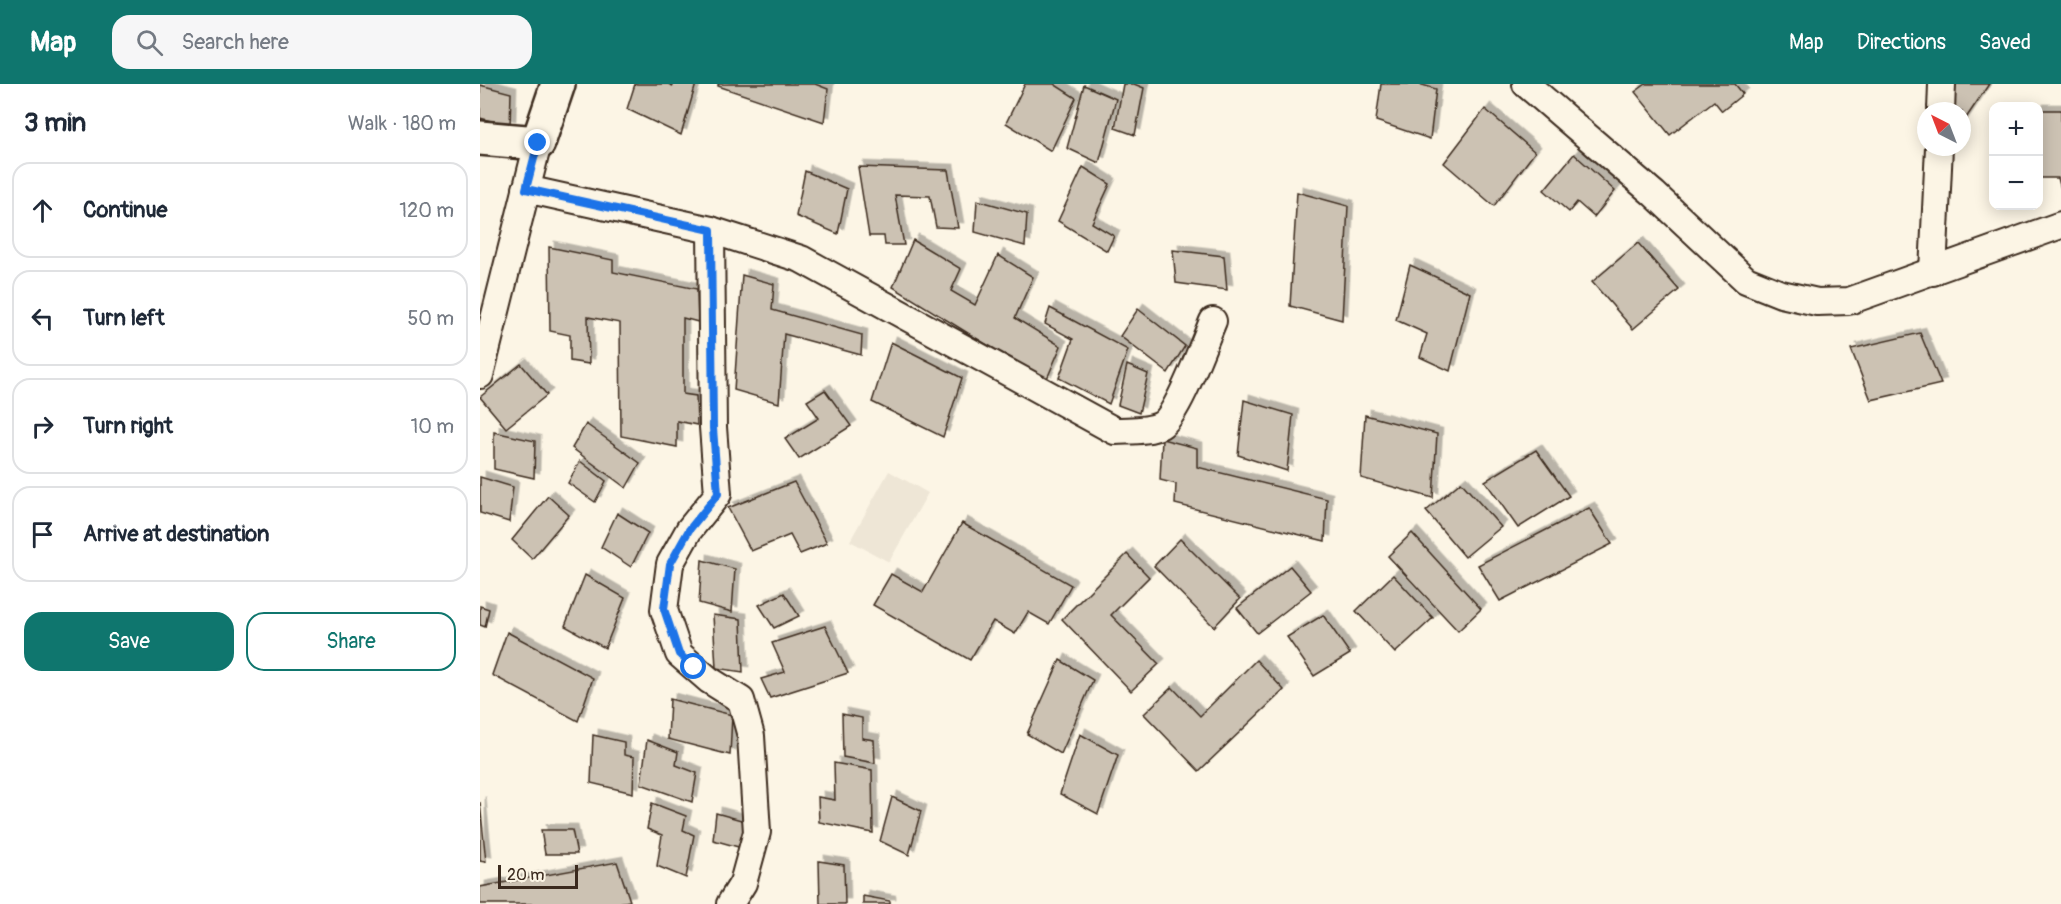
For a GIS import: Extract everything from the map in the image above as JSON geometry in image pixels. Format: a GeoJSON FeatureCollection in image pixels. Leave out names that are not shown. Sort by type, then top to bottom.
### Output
{"type":"FeatureCollection","features":[{"type":"Feature","properties":{"kind":"street"},"geometry":{"type":"LineString","coordinates":[[480,375],[538,143],[558,84]]}},
{"type":"Feature","properties":{"kind":"street"},"geometry":{"type":"LineString","coordinates":[[1526,84],[1654,194],[1746,280],[1781,294],[1817,302],[1849,301],[2061,225]]}},
{"type":"Feature","properties":{"kind":"street"},"geometry":{"type":"LineString","coordinates":[[1941,102],[1942,84]]}},
{"type":"Feature","properties":{"kind":"street"},"geometry":{"type":"LineString","coordinates":[[480,138],[538,143]]}},
{"type":"Feature","properties":{"kind":"street"},"geometry":{"type":"LineString","coordinates":[[1933,272],[1939,156]]}},
{"type":"Feature","properties":{"kind":"street"},"geometry":{"type":"LineString","coordinates":[[526,189],[711,230],[801,259],[1115,431],[1145,430],[1163,424],[1177,404],[1213,321]]}},
{"type":"Feature","properties":{"kind":"street"},"geometry":{"type":"LineString","coordinates":[[711,230],[713,428],[718,494],[689,530],[670,564],[664,609],[679,654],[709,680],[741,700],[751,736],[757,832],[743,883],[730,904]]}},
{"type":"Feature","properties":{"kind":"shaded area"},"geometry":{"type":"Polygon","coordinates":[[[889,471],[928,493],[889,562],[850,541],[889,471]]]}},
{"type":"Feature","properties":{"kind":"building"},"geometry":{"type":"Polygon","coordinates":[[[635,84],[673,86],[674,84],[696,84],[681,135],[627,109],[635,84]]]}},
{"type":"Feature","properties":{"kind":"building"},"geometry":{"type":"Polygon","coordinates":[[[718,84],[815,84],[828,89],[824,122],[718,86],[718,84]]]}},
{"type":"Feature","properties":{"kind":"building"},"geometry":{"type":"Polygon","coordinates":[[[1025,84],[1054,84],[1076,98],[1051,151],[1006,123],[1025,84]]]}},
{"type":"Feature","properties":{"kind":"building"},"geometry":{"type":"Polygon","coordinates":[[[1123,84],[1134,84],[1144,88],[1135,135],[1115,128],[1123,84]]]}},
{"type":"Feature","properties":{"kind":"building"},"geometry":{"type":"Polygon","coordinates":[[[1381,84],[1419,84],[1436,89],[1430,139],[1376,121],[1381,84]]]}},
{"type":"Feature","properties":{"kind":"building"},"geometry":{"type":"Polygon","coordinates":[[[1646,84],[1735,84],[1743,94],[1722,111],[1714,101],[1670,135],[1635,92],[1646,84]]]}},
{"type":"Feature","properties":{"kind":"building"},"geometry":{"type":"Polygon","coordinates":[[[1941,84],[1989,84],[1971,111],[1971,102],[1930,102],[1941,84]]]}},
{"type":"Feature","properties":{"kind":"building"},"geometry":{"type":"Polygon","coordinates":[[[480,85],[511,93],[510,126],[480,118],[480,85]]]}},
{"type":"Feature","properties":{"kind":"building"},"geometry":{"type":"Polygon","coordinates":[[[1084,85],[1116,99],[1099,163],[1067,148],[1084,85]]]}},
{"type":"Feature","properties":{"kind":"building"},"geometry":{"type":"Polygon","coordinates":[[[1485,109],[1535,152],[1494,206],[1444,163],[1485,109]]]}},
{"type":"Feature","properties":{"kind":"building"},"geometry":{"type":"Polygon","coordinates":[[[2043,110],[2061,110],[2061,189],[2058,178],[2043,178],[2043,110]]]}},
{"type":"Feature","properties":{"kind":"building"},"geometry":{"type":"Polygon","coordinates":[[[1574,154],[1615,191],[1594,217],[1577,202],[1569,212],[1544,190],[1574,154]]]}},
{"type":"Feature","properties":{"kind":"building"},"geometry":{"type":"Polygon","coordinates":[[[858,167],[948,170],[958,228],[936,227],[930,196],[895,195],[904,245],[885,245],[884,236],[869,236],[858,167]]]}},
{"type":"Feature","properties":{"kind":"building"},"geometry":{"type":"Polygon","coordinates":[[[1083,167],[1110,184],[1092,223],[1114,236],[1107,251],[1058,221],[1083,167]]]}},
{"type":"Feature","properties":{"kind":"building"},"geometry":{"type":"Polygon","coordinates":[[[805,171],[847,189],[838,234],[796,216],[805,171]]]}},
{"type":"Feature","properties":{"kind":"building"},"geometry":{"type":"Polygon","coordinates":[[[1297,192],[1348,206],[1342,320],[1290,306],[1297,192]]]}},
{"type":"Feature","properties":{"kind":"building"},"geometry":{"type":"Polygon","coordinates":[[[977,200],[1027,214],[1025,246],[975,232],[977,200]]]}},
{"type":"Feature","properties":{"kind":"building"},"geometry":{"type":"Polygon","coordinates":[[[913,240],[961,269],[951,291],[975,305],[998,255],[1033,277],[1015,318],[1061,346],[1046,381],[893,287],[913,240]]]}},
{"type":"Feature","properties":{"kind":"building"},"geometry":{"type":"Polygon","coordinates":[[[1638,243],[1679,290],[1633,329],[1592,282],[1638,243]]]}},
{"type":"Feature","properties":{"kind":"building"},"geometry":{"type":"Polygon","coordinates":[[[549,247],[613,260],[613,272],[697,289],[698,322],[683,318],[683,394],[696,396],[697,425],[677,421],[677,447],[621,436],[620,323],[588,317],[589,364],[570,361],[570,335],[550,331],[549,247]]]}},
{"type":"Feature","properties":{"kind":"building"},"geometry":{"type":"Polygon","coordinates":[[[1173,250],[1224,256],[1227,290],[1176,283],[1173,250]]]}},
{"type":"Feature","properties":{"kind":"building"},"geometry":{"type":"Polygon","coordinates":[[[1410,265],[1470,293],[1450,371],[1420,357],[1427,334],[1396,320],[1410,265]]]}},
{"type":"Feature","properties":{"kind":"building"},"geometry":{"type":"Polygon","coordinates":[[[742,275],[774,284],[772,310],[862,335],[861,355],[784,334],[779,403],[734,390],[742,275]]]}},
{"type":"Feature","properties":{"kind":"building"},"geometry":{"type":"Polygon","coordinates":[[[1050,308],[1128,350],[1109,404],[1059,378],[1073,339],[1045,324],[1050,308]]]}},
{"type":"Feature","properties":{"kind":"building"},"geometry":{"type":"Polygon","coordinates":[[[1138,309],[1185,346],[1168,373],[1120,336],[1138,309]]]}},
{"type":"Feature","properties":{"kind":"building"},"geometry":{"type":"Polygon","coordinates":[[[1920,333],[1941,384],[1871,400],[1851,349],[1920,333]]]}},
{"type":"Feature","properties":{"kind":"building"},"geometry":{"type":"Polygon","coordinates":[[[891,342],[962,378],[943,437],[872,402],[891,342]]]}},
{"type":"Feature","properties":{"kind":"building"},"geometry":{"type":"Polygon","coordinates":[[[521,364],[547,395],[506,428],[480,397],[521,364]]]}},
{"type":"Feature","properties":{"kind":"building"},"geometry":{"type":"Polygon","coordinates":[[[1127,365],[1148,374],[1139,413],[1118,405],[1127,365]]]}},
{"type":"Feature","properties":{"kind":"building"},"geometry":{"type":"Polygon","coordinates":[[[825,390],[851,426],[799,459],[785,439],[819,418],[807,401],[825,390]]]}},
{"type":"Feature","properties":{"kind":"building"},"geometry":{"type":"Polygon","coordinates":[[[1244,400],[1293,415],[1287,471],[1238,455],[1244,400]]]}},
{"type":"Feature","properties":{"kind":"building"},"geometry":{"type":"Polygon","coordinates":[[[1365,415],[1437,434],[1433,498],[1361,478],[1365,415]]]}},
{"type":"Feature","properties":{"kind":"building"},"geometry":{"type":"Polygon","coordinates":[[[586,424],[640,463],[626,488],[572,448],[586,424]]]}},
{"type":"Feature","properties":{"kind":"building"},"geometry":{"type":"Polygon","coordinates":[[[494,432],[535,441],[534,478],[494,469],[494,432]]]}},
{"type":"Feature","properties":{"kind":"building"},"geometry":{"type":"Polygon","coordinates":[[[1162,439],[1197,448],[1197,467],[1327,499],[1325,541],[1175,504],[1176,484],[1160,480],[1162,439]]]}},
{"type":"Feature","properties":{"kind":"building"},"geometry":{"type":"Polygon","coordinates":[[[1536,450],[1569,496],[1518,528],[1485,481],[1536,450]]]}},
{"type":"Feature","properties":{"kind":"building"},"geometry":{"type":"Polygon","coordinates":[[[580,461],[606,481],[595,502],[568,483],[580,461]]]}},
{"type":"Feature","properties":{"kind":"building"},"geometry":{"type":"Polygon","coordinates":[[[480,477],[513,487],[509,522],[480,513],[480,477]]]}},
{"type":"Feature","properties":{"kind":"building"},"geometry":{"type":"Polygon","coordinates":[[[794,482],[827,543],[800,554],[790,535],[751,551],[728,508],[794,482]]]}},
{"type":"Feature","properties":{"kind":"building"},"geometry":{"type":"Polygon","coordinates":[[[1461,482],[1501,527],[1465,557],[1426,511],[1461,482]]]}},
{"type":"Feature","properties":{"kind":"building"},"geometry":{"type":"Polygon","coordinates":[[[548,496],[569,515],[532,559],[512,540],[548,496]]]}},
{"type":"Feature","properties":{"kind":"building"},"geometry":{"type":"Polygon","coordinates":[[[1589,508],[1612,544],[1500,601],[1478,565],[1589,508]]]}},
{"type":"Feature","properties":{"kind":"building"},"geometry":{"type":"Polygon","coordinates":[[[617,513],[648,533],[631,567],[601,547],[617,513]]]}},
{"type":"Feature","properties":{"kind":"building"},"geometry":{"type":"Polygon","coordinates":[[[962,523],[1071,585],[1049,624],[1028,612],[1015,634],[993,621],[970,660],[873,605],[891,574],[923,592],[962,523]]]}},
{"type":"Feature","properties":{"kind":"building"},"geometry":{"type":"Polygon","coordinates":[[[1412,533],[1481,609],[1458,631],[1388,556],[1412,533]]]}},
{"type":"Feature","properties":{"kind":"building"},"geometry":{"type":"Polygon","coordinates":[[[1180,539],[1240,599],[1214,627],[1154,566],[1180,539]]]}},
{"type":"Feature","properties":{"kind":"building"},"geometry":{"type":"Polygon","coordinates":[[[1127,554],[1149,577],[1111,615],[1159,664],[1131,691],[1062,619],[1127,554]]]}},
{"type":"Feature","properties":{"kind":"building"},"geometry":{"type":"Polygon","coordinates":[[[702,560],[735,569],[732,612],[699,603],[702,560]]]}},
{"type":"Feature","properties":{"kind":"building"},"geometry":{"type":"Polygon","coordinates":[[[1290,566],[1311,591],[1257,633],[1237,608],[1290,566]]]}},
{"type":"Feature","properties":{"kind":"building"},"geometry":{"type":"Polygon","coordinates":[[[585,575],[625,598],[605,648],[565,626],[585,575]]]}},
{"type":"Feature","properties":{"kind":"building"},"geometry":{"type":"Polygon","coordinates":[[[1393,575],[1433,618],[1395,653],[1356,611],[1393,575]]]}},
{"type":"Feature","properties":{"kind":"building"},"geometry":{"type":"Polygon","coordinates":[[[784,593],[799,616],[774,628],[759,605],[784,593]]]}},
{"type":"Feature","properties":{"kind":"building"},"geometry":{"type":"Polygon","coordinates":[[[480,606],[489,609],[485,627],[480,625],[480,606]]]}},
{"type":"Feature","properties":{"kind":"building"},"geometry":{"type":"Polygon","coordinates":[[[713,615],[741,619],[743,672],[716,668],[713,615]]]}},
{"type":"Feature","properties":{"kind":"building"},"geometry":{"type":"Polygon","coordinates":[[[1323,615],[1350,654],[1314,676],[1287,637],[1323,615]]]}},
{"type":"Feature","properties":{"kind":"building"},"geometry":{"type":"Polygon","coordinates":[[[825,626],[848,673],[770,698],[761,679],[785,672],[772,643],[825,626]]]}},
{"type":"Feature","properties":{"kind":"building"},"geometry":{"type":"Polygon","coordinates":[[[507,632],[593,678],[578,721],[492,675],[507,632]]]}},
{"type":"Feature","properties":{"kind":"building"},"geometry":{"type":"Polygon","coordinates":[[[1060,660],[1093,680],[1061,754],[1027,734],[1060,660]]]}},
{"type":"Feature","properties":{"kind":"building"},"geometry":{"type":"Polygon","coordinates":[[[1256,660],[1284,690],[1199,771],[1144,714],[1172,687],[1200,716],[1256,660]]]}},
{"type":"Feature","properties":{"kind":"building"},"geometry":{"type":"Polygon","coordinates":[[[670,699],[732,715],[730,755],[668,739],[670,699]]]}},
{"type":"Feature","properties":{"kind":"building"},"geometry":{"type":"Polygon","coordinates":[[[842,714],[862,718],[862,738],[874,740],[875,763],[843,757],[842,714]]]}},
{"type":"Feature","properties":{"kind":"building"},"geometry":{"type":"Polygon","coordinates":[[[1080,734],[1118,755],[1098,814],[1060,794],[1080,734]]]}},
{"type":"Feature","properties":{"kind":"building"},"geometry":{"type":"Polygon","coordinates":[[[593,735],[624,742],[624,755],[634,757],[633,793],[591,783],[593,735]]]}},
{"type":"Feature","properties":{"kind":"building"},"geometry":{"type":"Polygon","coordinates":[[[647,740],[678,752],[676,765],[697,773],[692,802],[641,784],[647,740]]]}},
{"type":"Feature","properties":{"kind":"building"},"geometry":{"type":"Polygon","coordinates":[[[834,763],[872,770],[873,833],[819,822],[818,797],[835,800],[834,763]]]}},
{"type":"Feature","properties":{"kind":"building"},"geometry":{"type":"Polygon","coordinates":[[[892,797],[921,811],[909,855],[880,841],[892,797]]]}},
{"type":"Feature","properties":{"kind":"building"},"geometry":{"type":"Polygon","coordinates":[[[480,802],[486,862],[480,861],[480,802]]]}},
{"type":"Feature","properties":{"kind":"building"},"geometry":{"type":"Polygon","coordinates":[[[652,803],[686,816],[683,830],[694,835],[686,878],[657,866],[662,835],[647,829],[652,803]]]}},
{"type":"Feature","properties":{"kind":"building"},"geometry":{"type":"Polygon","coordinates":[[[716,813],[745,821],[742,848],[713,840],[716,813]]]}},
{"type":"Feature","properties":{"kind":"building"},"geometry":{"type":"Polygon","coordinates":[[[541,830],[572,830],[577,854],[545,854],[541,830]]]}},
{"type":"Feature","properties":{"kind":"building"},"geometry":{"type":"Polygon","coordinates":[[[819,861],[844,865],[845,904],[820,904],[819,861]]]}},
{"type":"Feature","properties":{"kind":"building"},"geometry":{"type":"Polygon","coordinates":[[[617,862],[630,901],[612,904],[480,904],[480,887],[617,862]]]}},
{"type":"Feature","properties":{"kind":"building"},"geometry":{"type":"Polygon","coordinates":[[[863,896],[890,901],[890,904],[863,904],[863,896]]]}},
{"type":"Feature","properties":{"kind":"route"},"geometry":{"type":"LineString","coordinates":[[538,143],[526,189],[711,230],[713,428],[718,494],[689,530],[670,564],[664,609],[679,654],[694,667]]}}]}
